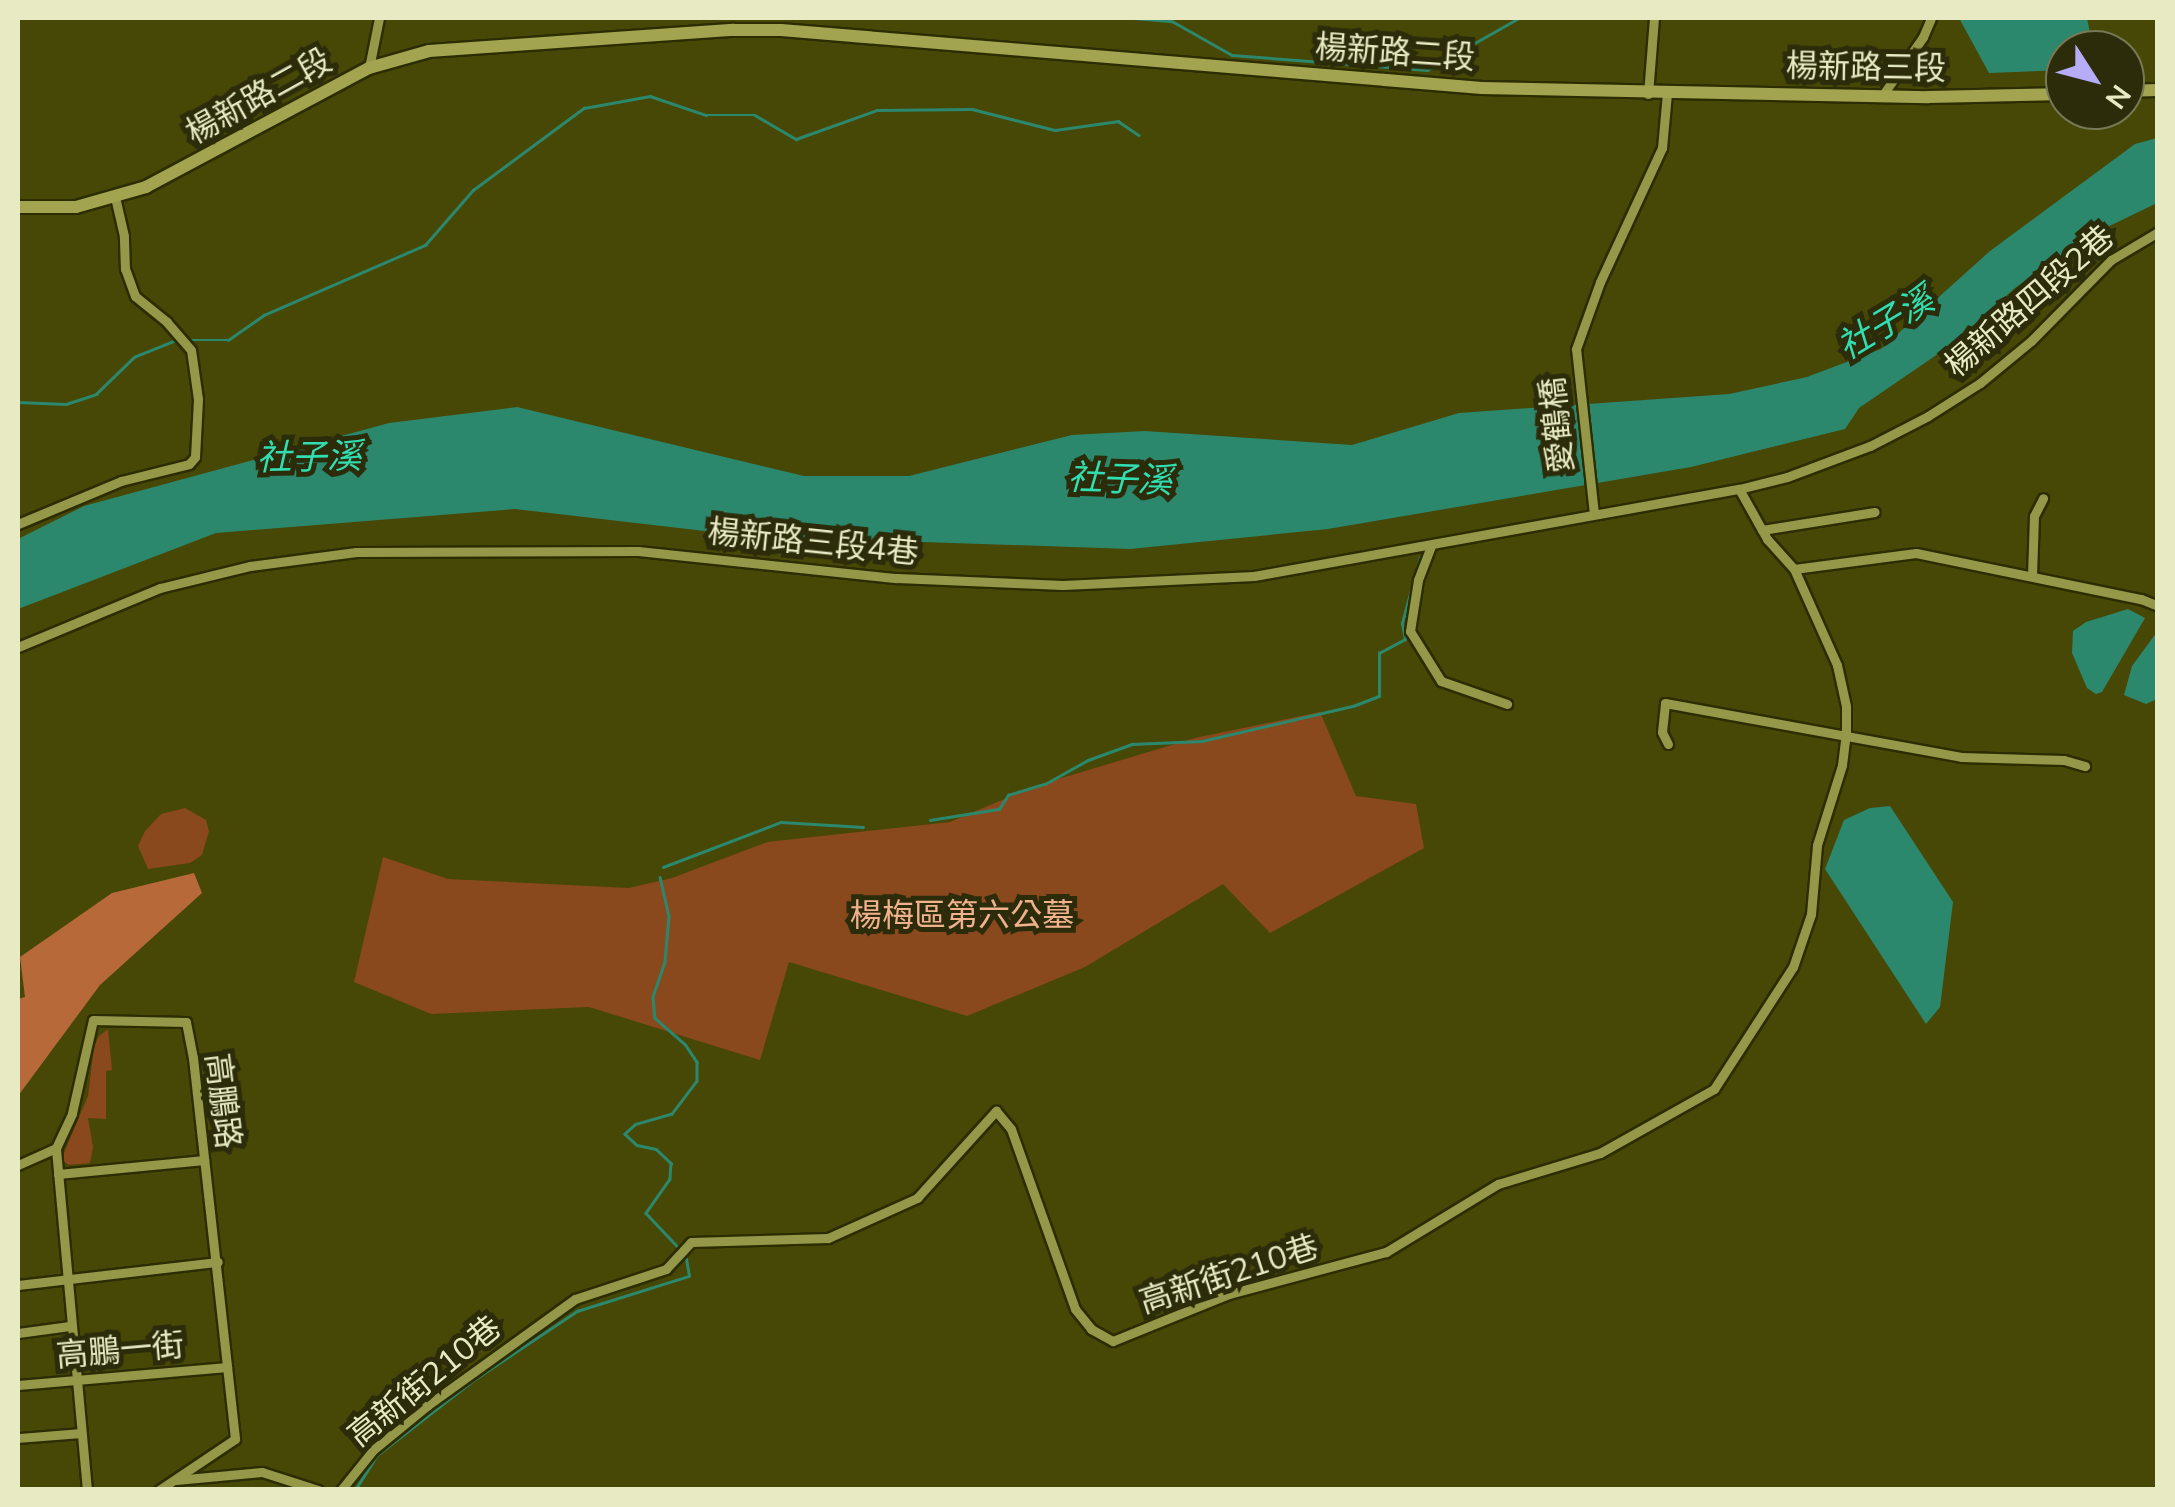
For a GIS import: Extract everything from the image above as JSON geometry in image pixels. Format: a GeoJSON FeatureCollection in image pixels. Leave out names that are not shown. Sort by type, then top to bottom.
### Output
{"type":"FeatureCollection","features":[{"type":"Feature","properties":{"kind":"main road","name":"楊新路二段"},"geometry":{"type":"LineString","coordinates":[[18,208],[76,207],[115,198],[181,172],[370,68],[429,50],[782,30],[1381,81],[1667,93]]}},
{"type":"Feature","properties":{"kind":"main road","name":"楊新路三段"},"geometry":{"type":"LineString","coordinates":[[1667,93],[2045,94]]}},
{"type":"Feature","properties":{"kind":"street"},"geometry":{"type":"LineString","coordinates":[[370,68],[379,18]]}},
{"type":"Feature","properties":{"kind":"street"},"geometry":{"type":"LineString","coordinates":[[1648,94],[1654,18]]}},
{"type":"Feature","properties":{"kind":"street"},"geometry":{"type":"LineString","coordinates":[[1882,96],[1923,37],[1931,18]]}},
{"type":"Feature","properties":{"kind":"street","name":"愛鶴橋"},"geometry":{"type":"LineString","coordinates":[[1594,514],[1576,349],[1600,282],[1662,148],[1667,93]]}},
{"type":"Feature","properties":{"kind":"street"},"geometry":{"type":"LineString","coordinates":[[18,524],[96,490],[189,464],[195,458],[198,398],[191,350],[168,322],[135,296],[125,269],[124,236],[115,198]]}},
{"type":"Feature","properties":{"kind":"street","name":"楊新路四段2巷"},"geometry":{"type":"LineString","coordinates":[[1594,514],[1739,489],[1787,477],[1870,446],[1980,383],[2030,342],[2111,260],[2158,232]]}},
{"type":"Feature","properties":{"kind":"street","name":"高新街210巷"},"geometry":{"type":"LineString","coordinates":[[340,1490],[373,1450],[575,1299],[666,1269],[692,1242],[828,1238],[917,1198],[996,1111],[1011,1129],[1075,1309],[1102,1337],[1113,1341],[1229,1294],[1386,1252],[1498,1184],[1600,1153],[1720,1083],[1793,967],[1811,914],[1817,845],[1842,765],[1846,734],[1837,665],[1794,569],[1762,530],[1739,489]]}},
{"type":"Feature","properties":{"kind":"street"},"geometry":{"type":"LineString","coordinates":[[2032,576],[2034,516],[2043,498]]}},
{"type":"Feature","properties":{"kind":"street"},"geometry":{"type":"LineString","coordinates":[[1762,530],[1874,512]]}},
{"type":"Feature","properties":{"kind":"street","name":"楊新路三段4巷"},"geometry":{"type":"LineString","coordinates":[[18,647],[160,588],[250,566],[356,552],[638,552],[935,581],[1063,585],[1254,576],[1594,514]]}},
{"type":"Feature","properties":{"kind":"street"},"geometry":{"type":"LineString","coordinates":[[1431,546],[1418,580],[1410,632],[1441,681],[1507,704]]}},
{"type":"Feature","properties":{"kind":"street"},"geometry":{"type":"LineString","coordinates":[[1794,569],[1916,554],[2158,606]]}},
{"type":"Feature","properties":{"kind":"street"},"geometry":{"type":"LineString","coordinates":[[1668,744],[1662,732],[1664,703],[1960,756],[2064,760],[2085,766]]}},
{"type":"Feature","properties":{"kind":"street","name":"高鵬路"},"geometry":{"type":"LineString","coordinates":[[86,1490],[56,1148],[72,1112],[93,1020],[186,1022],[218,1262],[235,1439],[174,1480]]}},
{"type":"Feature","properties":{"kind":"street"},"geometry":{"type":"LineString","coordinates":[[18,1165],[56,1148]]}},
{"type":"Feature","properties":{"kind":"street"},"geometry":{"type":"LineString","coordinates":[[58,1174],[204,1160]]}},
{"type":"Feature","properties":{"kind":"street"},"geometry":{"type":"LineString","coordinates":[[18,1285],[218,1262]]}},
{"type":"Feature","properties":{"kind":"street"},"geometry":{"type":"LineString","coordinates":[[18,1333],[70,1326]]}},
{"type":"Feature","properties":{"kind":"street","name":"高鵬一街"},"geometry":{"type":"LineString","coordinates":[[18,1384],[227,1367]]}},
{"type":"Feature","properties":{"kind":"street"},"geometry":{"type":"LineString","coordinates":[[18,1438],[80,1433]]}},
{"type":"Feature","properties":{"kind":"street"},"geometry":{"type":"LineString","coordinates":[[160,1490],[174,1480],[262,1472],[318,1490]]}},
{"type":"Feature","properties":{"kind":"green space","name":"楊梅區第六公墓"},"geometry":{"type":"Polygon","coordinates":[[[1320,712],[1356,796],[1416,804],[1424,848],[1270,933],[1223,884],[1085,967],[967,1016],[789,962],[760,1060],[589,1007],[431,1014],[354,982],[383,857],[448,879],[629,888],[672,878],[767,842],[950,822],[1035,786],[1195,738],[1320,712]]]}},
{"type":"Feature","properties":{"kind":"green space"},"geometry":{"type":"Polygon","coordinates":[[[185,808],[206,820],[209,831],[202,855],[190,863],[148,869],[138,846],[145,831],[161,814],[185,808]]]}},
{"type":"Feature","properties":{"kind":"green space"},"geometry":{"type":"Polygon","coordinates":[[[108,1029],[112,1070],[106,1071],[106,1119],[88,1118],[93,1147],[90,1163],[69,1165],[61,1160],[88,1096],[94,1047],[108,1029]]]}},
{"type":"Feature","properties":{"kind":"shaded area"},"geometry":{"type":"Polygon","coordinates":[[[194,873],[202,893],[100,985],[18,1096],[18,999],[25,997],[20,957],[112,893],[194,873]]]}},
{"type":"Feature","properties":{"kind":"water"},"geometry":{"type":"Polygon","coordinates":[[[1959,18],[2087,18],[2089,30],[2045,30],[2045,71],[1989,73],[1959,18]]]}},
{"type":"Feature","properties":{"kind":"water"},"geometry":{"type":"Polygon","coordinates":[[[2157,138],[2157,203],[2095,233],[2015,288],[1951,345],[1859,408],[1845,429],[1691,467],[1328,529],[1130,549],[748,536],[515,509],[216,533],[18,609],[18,539],[84,506],[389,423],[517,407],[804,476],[909,476],[1072,435],[1145,431],[1352,445],[1459,413],[1729,394],[1807,377],[1881,349],[1990,251],[2135,144],[2157,138]]]}},
{"type":"Feature","properties":{"kind":"water"},"geometry":{"type":"Polygon","coordinates":[[[2128,609],[2145,618],[2102,692],[2096,694],[2087,688],[2072,653],[2073,631],[2086,622],[2128,609]]]}},
{"type":"Feature","properties":{"kind":"water"},"geometry":{"type":"Polygon","coordinates":[[[2157,632],[2157,699],[2146,704],[2124,695],[2132,666],[2157,632]]]}},
{"type":"Feature","properties":{"kind":"water"},"geometry":{"type":"Polygon","coordinates":[[[1890,806],[1953,902],[1940,1007],[1926,1024],[1825,869],[1844,820],[1870,808],[1890,806]]]}},
{"type":"Feature","properties":{"kind":"waterway"},"geometry":{"type":"LineString","coordinates":[[1134,18],[1172,21],[1232,55],[1427,70],[1519,18]]}},
{"type":"Feature","properties":{"kind":"waterway","name":"社子溪"},"geometry":{"type":"LineString","coordinates":[[189,340],[228,340],[264,315],[425,245],[473,190],[584,108],[650,96],[706,115],[755,115],[796,139],[877,110],[972,109],[1055,130],[1118,121],[1139,135]]}},
{"type":"Feature","properties":{"kind":"waterway","name":"社子溪"},"geometry":{"type":"LineString","coordinates":[[18,402],[66,404],[96,394],[134,357],[176,340]]}},
{"type":"Feature","properties":{"kind":"waterway"},"geometry":{"type":"LineString","coordinates":[[930,820],[999,809],[1008,795],[1045,784],[1088,760],[1132,744],[1202,741],[1353,706],[1379,696],[1379,653],[1405,639],[1402,623],[1420,557]]}},
{"type":"Feature","properties":{"kind":"waterway"},"geometry":{"type":"LineString","coordinates":[[663,867],[781,822],[863,827]]}},
{"type":"Feature","properties":{"kind":"waterway"},"geometry":{"type":"LineString","coordinates":[[660,877],[669,916],[665,962],[653,997],[655,1018],[685,1044],[697,1062],[697,1081],[672,1114],[636,1124],[625,1134],[637,1145],[656,1149],[671,1163],[670,1179],[646,1213],[679,1248]]}},
{"type":"Feature","properties":{"kind":"waterway"},"geometry":{"type":"LineString","coordinates":[[355,1490],[377,1455],[475,1379],[577,1311],[689,1276],[685,1253]]}}]}
